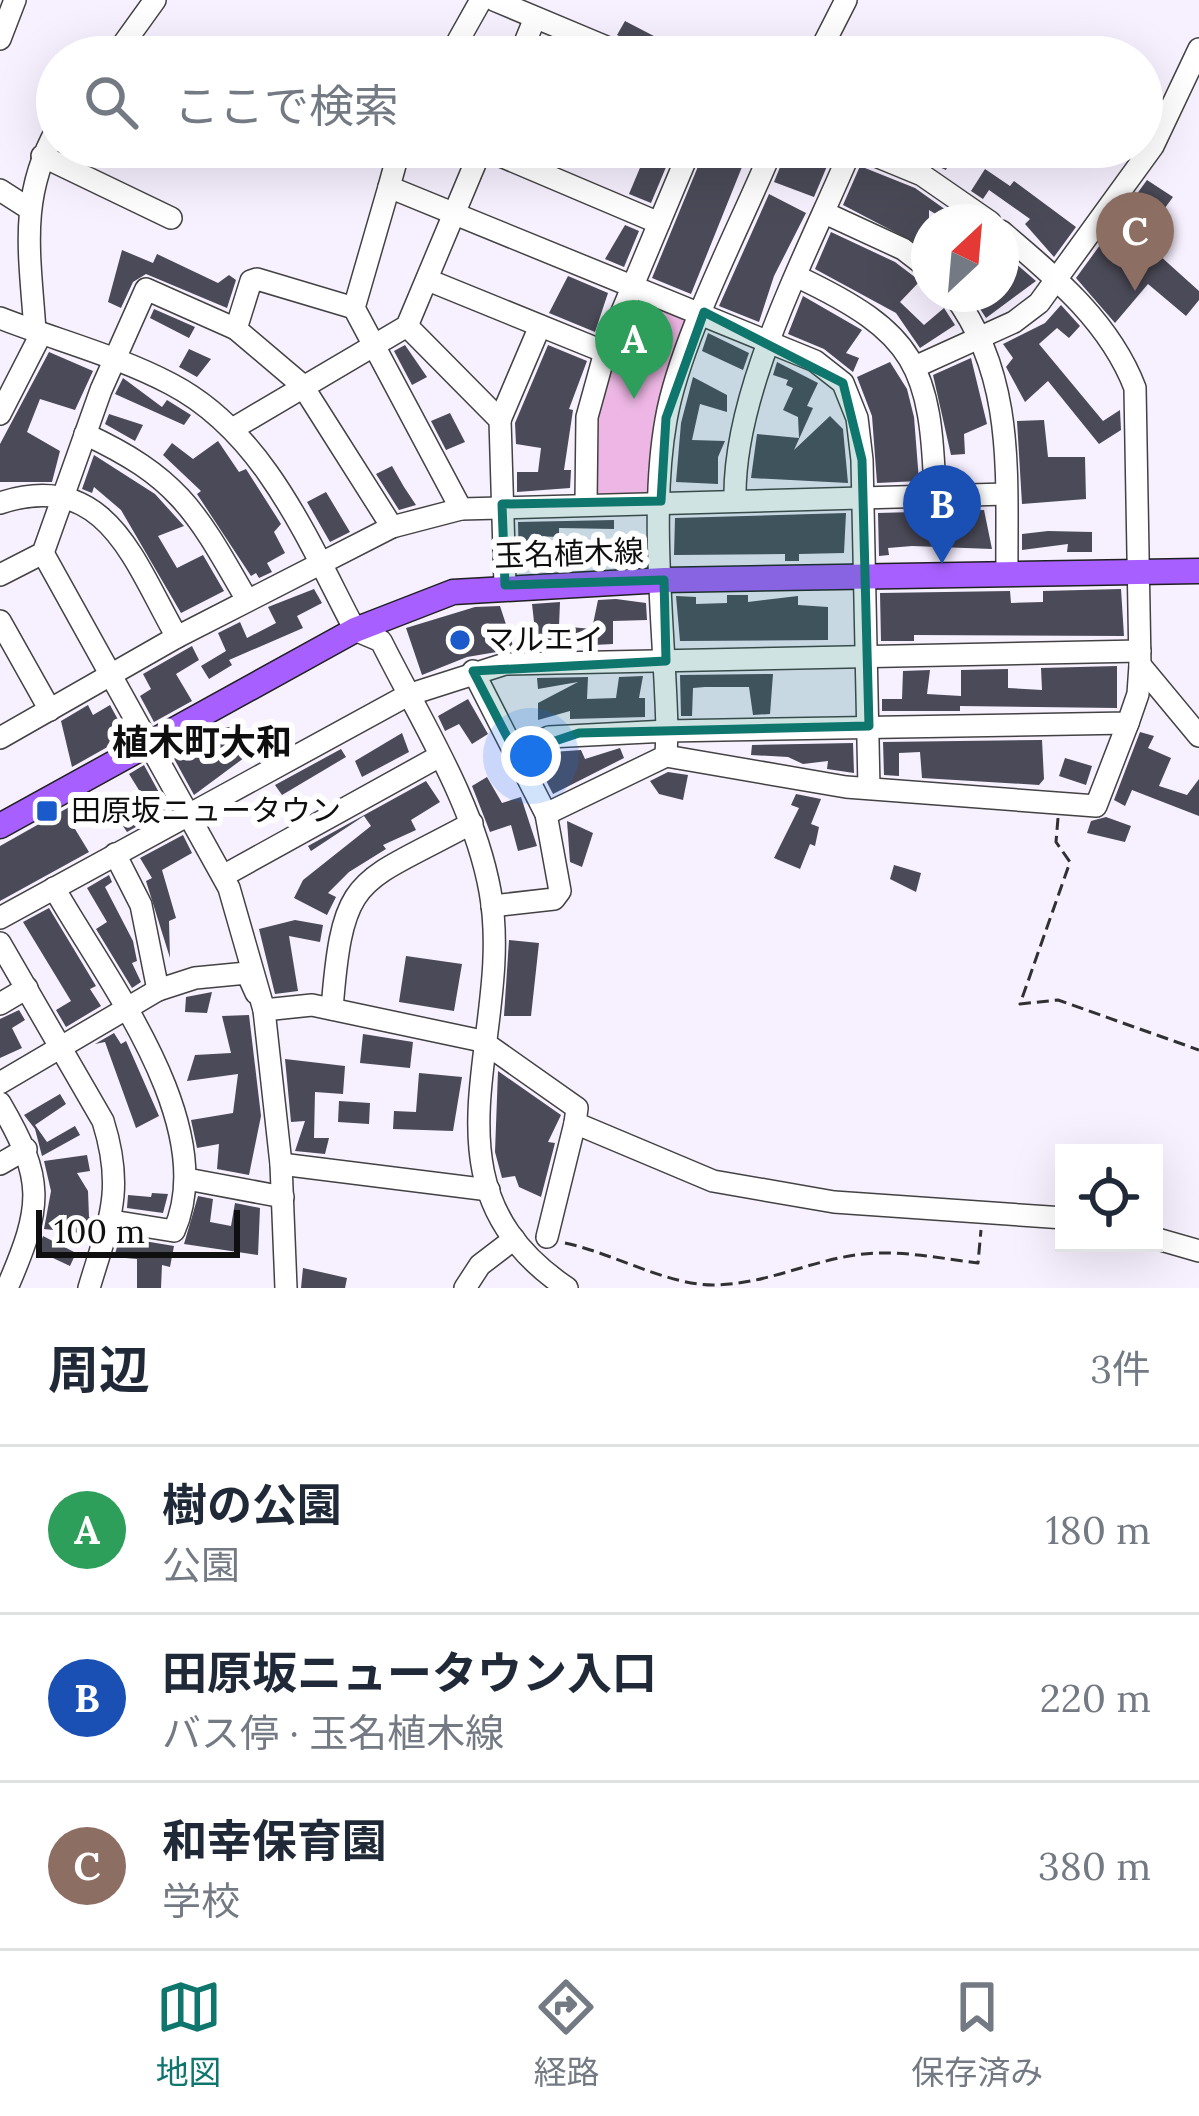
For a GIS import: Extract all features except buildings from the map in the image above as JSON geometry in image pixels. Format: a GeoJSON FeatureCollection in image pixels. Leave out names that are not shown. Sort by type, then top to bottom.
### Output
{"type":"FeatureCollection","features":[{"type":"Feature","properties":{"kind":"main road","name":"玉名植木線"},"geometry":{"type":"LineString","coordinates":[[0,826],[355,630],[453,592],[505,585],[664,580],[1199,571]]}},
{"type":"Feature","properties":{"kind":"street"},"geometry":{"type":"LineString","coordinates":[[0,39],[15,0]]}},
{"type":"Feature","properties":{"kind":"street"},"geometry":{"type":"LineString","coordinates":[[129,36],[155,0]]}},
{"type":"Feature","properties":{"kind":"street"},"geometry":{"type":"LineString","coordinates":[[461,36],[482,0]]}},
{"type":"Feature","properties":{"kind":"street"},"geometry":{"type":"LineString","coordinates":[[494,0],[579,36]]}},
{"type":"Feature","properties":{"kind":"street"},"geometry":{"type":"LineString","coordinates":[[828,36],[846,0]]}},
{"type":"Feature","properties":{"kind":"street"},"geometry":{"type":"LineString","coordinates":[[528,36],[535,18]]}},
{"type":"Feature","properties":{"kind":"street"},"geometry":{"type":"LineString","coordinates":[[1163,125],[1199,49]]}},
{"type":"Feature","properties":{"kind":"street"},"geometry":{"type":"LineString","coordinates":[[0,414],[38,332],[28,208],[39,168]]}},
{"type":"Feature","properties":{"kind":"street"},"geometry":{"type":"LineString","coordinates":[[67,168],[171,218]]}},
{"type":"Feature","properties":{"kind":"street"},"geometry":{"type":"LineString","coordinates":[[394,168],[354,308],[461,508]]}},
{"type":"Feature","properties":{"kind":"street"},"geometry":{"type":"LineString","coordinates":[[234,428],[407,326],[474,168]]}},
{"type":"Feature","properties":{"kind":"street"},"geometry":{"type":"LineString","coordinates":[[529,168],[659,223]]}},
{"type":"Feature","properties":{"kind":"street"},"geometry":{"type":"LineString","coordinates":[[586,502],[587,417],[605,352],[681,168]]}},
{"type":"Feature","properties":{"kind":"street"},"geometry":{"type":"LineString","coordinates":[[666,756],[661,501],[666,418],[764,168]]}},
{"type":"Feature","properties":{"kind":"street"},"geometry":{"type":"LineString","coordinates":[[735,499],[734,459],[745,407],[844,168]]}},
{"type":"Feature","properties":{"kind":"street"},"geometry":{"type":"LineString","coordinates":[[905,168],[965,204]]}},
{"type":"Feature","properties":{"kind":"street"},"geometry":{"type":"LineString","coordinates":[[916,366],[1014,322],[1058,280],[1137,168]]}},
{"type":"Feature","properties":{"kind":"street"},"geometry":{"type":"LineString","coordinates":[[389,188],[704,312],[815,361],[843,382],[857,418],[863,496],[869,788]]}},
{"type":"Feature","properties":{"kind":"street"},"geometry":{"type":"LineString","coordinates":[[0,190],[28,208]]}},
{"type":"Feature","properties":{"kind":"street"},"geometry":{"type":"LineString","coordinates":[[825,213],[911,255]]}},
{"type":"Feature","properties":{"kind":"street"},"geometry":{"type":"LineString","coordinates":[[546,814],[666,756],[869,788],[1096,806],[1138,694],[1135,388],[1121,352],[1058,280],[1019,246]]}},
{"type":"Feature","properties":{"kind":"street"},"geometry":{"type":"LineString","coordinates":[[798,277],[880,322],[916,366],[934,443],[935,494]]}},
{"type":"Feature","properties":{"kind":"street"},"geometry":{"type":"LineString","coordinates":[[236,329],[251,281],[256,280],[354,308]]}},
{"type":"Feature","properties":{"kind":"street"},"geometry":{"type":"LineString","coordinates":[[428,280],[605,352]]}},
{"type":"Feature","properties":{"kind":"street"},"geometry":{"type":"LineString","coordinates":[[0,575],[43,553],[85,434],[148,287],[236,329],[302,385],[392,527]]}},
{"type":"Feature","properties":{"kind":"street"},"geometry":{"type":"LineString","coordinates":[[965,312],[981,336],[1001,397],[1007,575]]}},
{"type":"Feature","properties":{"kind":"street"},"geometry":{"type":"LineString","coordinates":[[0,318],[171,383],[234,428],[265,468],[355,630],[381,641],[472,823],[493,906],[477,1148],[488,1190],[514,1240],[539,1269],[567,1288]]}},
{"type":"Feature","properties":{"kind":"street"},"geometry":{"type":"LineString","coordinates":[[407,326],[500,420]]}},
{"type":"Feature","properties":{"kind":"street"},"geometry":{"type":"LineString","coordinates":[[505,585],[500,420],[539,326]]}},
{"type":"Feature","properties":{"kind":"street"},"geometry":{"type":"LineString","coordinates":[[85,434],[132,456],[174,486],[248,600]]}},
{"type":"Feature","properties":{"kind":"street"},"geometry":{"type":"LineString","coordinates":[[0,738],[319,562],[392,527],[461,508],[1006,494]]}},
{"type":"Feature","properties":{"kind":"street"},"geometry":{"type":"LineString","coordinates":[[0,502],[63,496],[110,521],[177,638]]}},
{"type":"Feature","properties":{"kind":"street"},"geometry":{"type":"LineString","coordinates":[[43,553],[223,876],[264,1010],[281,1164],[286,1288]]}},
{"type":"Feature","properties":{"kind":"street"},"geometry":{"type":"LineString","coordinates":[[0,621],[8,656],[50,710]]}},
{"type":"Feature","properties":{"kind":"street"},"geometry":{"type":"LineString","coordinates":[[0,918],[408,695],[473,671],[505,664],[1140,658]]}},
{"type":"Feature","properties":{"kind":"street"},"geometry":{"type":"LineString","coordinates":[[1140,658],[1199,736]]}},
{"type":"Feature","properties":{"kind":"street"},"geometry":{"type":"LineString","coordinates":[[473,671],[546,814],[560,891],[554,899],[493,906]]}},
{"type":"Feature","properties":{"kind":"street"},"geometry":{"type":"LineString","coordinates":[[516,754],[564,735],[1128,723]]}},
{"type":"Feature","properties":{"kind":"street"},"geometry":{"type":"LineString","coordinates":[[223,876],[438,757]]}},
{"type":"Feature","properties":{"kind":"street"},"geometry":{"type":"LineString","coordinates":[[332,1009],[338,932],[358,890],[472,823]]}},
{"type":"Feature","properties":{"kind":"street"},"geometry":{"type":"LineString","coordinates":[[115,854],[140,904],[158,990]]}},
{"type":"Feature","properties":{"kind":"street"},"geometry":{"type":"LineString","coordinates":[[54,888],[177,1114],[187,1179],[174,1231],[112,1221]]}},
{"type":"Feature","properties":{"kind":"street"},"geometry":{"type":"LineString","coordinates":[[0,943],[103,1121],[111,1147],[116,1198],[89,1288]]}},
{"type":"Feature","properties":{"kind":"street"},"geometry":{"type":"LineString","coordinates":[[0,1083],[158,990],[195,978],[247,974],[264,1010]]}},
{"type":"Feature","properties":{"kind":"street"},"geometry":{"type":"LineString","coordinates":[[0,1004],[27,988]]}},
{"type":"Feature","properties":{"kind":"street"},"geometry":{"type":"LineString","coordinates":[[264,1010],[312,1005],[482,1041],[577,1108],[547,1237]]}},
{"type":"Feature","properties":{"kind":"street"},"geometry":{"type":"LineString","coordinates":[[0,1103],[26,1149],[36,1199],[4,1288]]}},
{"type":"Feature","properties":{"kind":"street"},"geometry":{"type":"LineString","coordinates":[[575,1123],[713,1181],[834,1202],[1055,1217]]}},
{"type":"Feature","properties":{"kind":"street"},"geometry":{"type":"LineString","coordinates":[[0,1165],[26,1149]]}},
{"type":"Feature","properties":{"kind":"street"},"geometry":{"type":"LineString","coordinates":[[281,1164],[488,1190]]}},
{"type":"Feature","properties":{"kind":"street"},"geometry":{"type":"LineString","coordinates":[[187,1179],[283,1197]]}},
{"type":"Feature","properties":{"kind":"street"},"geometry":{"type":"LineString","coordinates":[[465,1288],[481,1265],[514,1240]]}},
{"type":"Feature","properties":{"kind":"street"},"geometry":{"type":"LineString","coordinates":[[1163,1240],[1199,1250]]}},
{"type":"Feature","properties":{"kind":"path"},"geometry":{"type":"LineString","coordinates":[[1060,810],[1056,842],[1070,862],[1020,1004],[1058,1000],[1199,1050]]}},
{"type":"Feature","properties":{"kind":"path"},"geometry":{"type":"LineString","coordinates":[[547,1237],[611,1252],[660,1276],[711,1286],[785,1277],[814,1263],[877,1253],[979,1263],[983,1210]]}},
{"type":"Feature","properties":{"kind":"highlighted area"},"geometry":{"type":"Polygon","coordinates":[[[704,312],[843,383],[862,460],[869,726],[579,733],[516,754],[473,671],[666,661],[664,580],[505,585],[502,504],[661,501],[666,418],[704,312]]]}},
{"type":"Feature","properties":{"kind":"shaded area"},"geometry":{"type":"Polygon","coordinates":[[[635,294],[690,318],[657,431],[648,494],[592,497],[591,414],[635,294]]]}},
{"type":"Feature","properties":{"kind":"place","name":"和幸保育園"},"geometry":{"type":"Point","coordinates":[1135,291]}},
{"type":"Feature","properties":{"kind":"place","name":"樹の公園"},"geometry":{"type":"Point","coordinates":[634,399]}},
{"type":"Feature","properties":{"kind":"place","name":"田原坂ニュータウン入口"},"geometry":{"type":"Point","coordinates":[942,564]}},
{"type":"Feature","properties":{"kind":"place","name":"マルエイ"},"geometry":{"type":"Point","coordinates":[460,640]}},
{"type":"Feature","properties":{"kind":"place","name":"田原坂ニュータウン"},"geometry":{"type":"Point","coordinates":[47,811]}},
{"type":"Feature","properties":{"kind":"district","name":"植木町大和"},"geometry":{"type":"Point","coordinates":[202,742]}}]}
